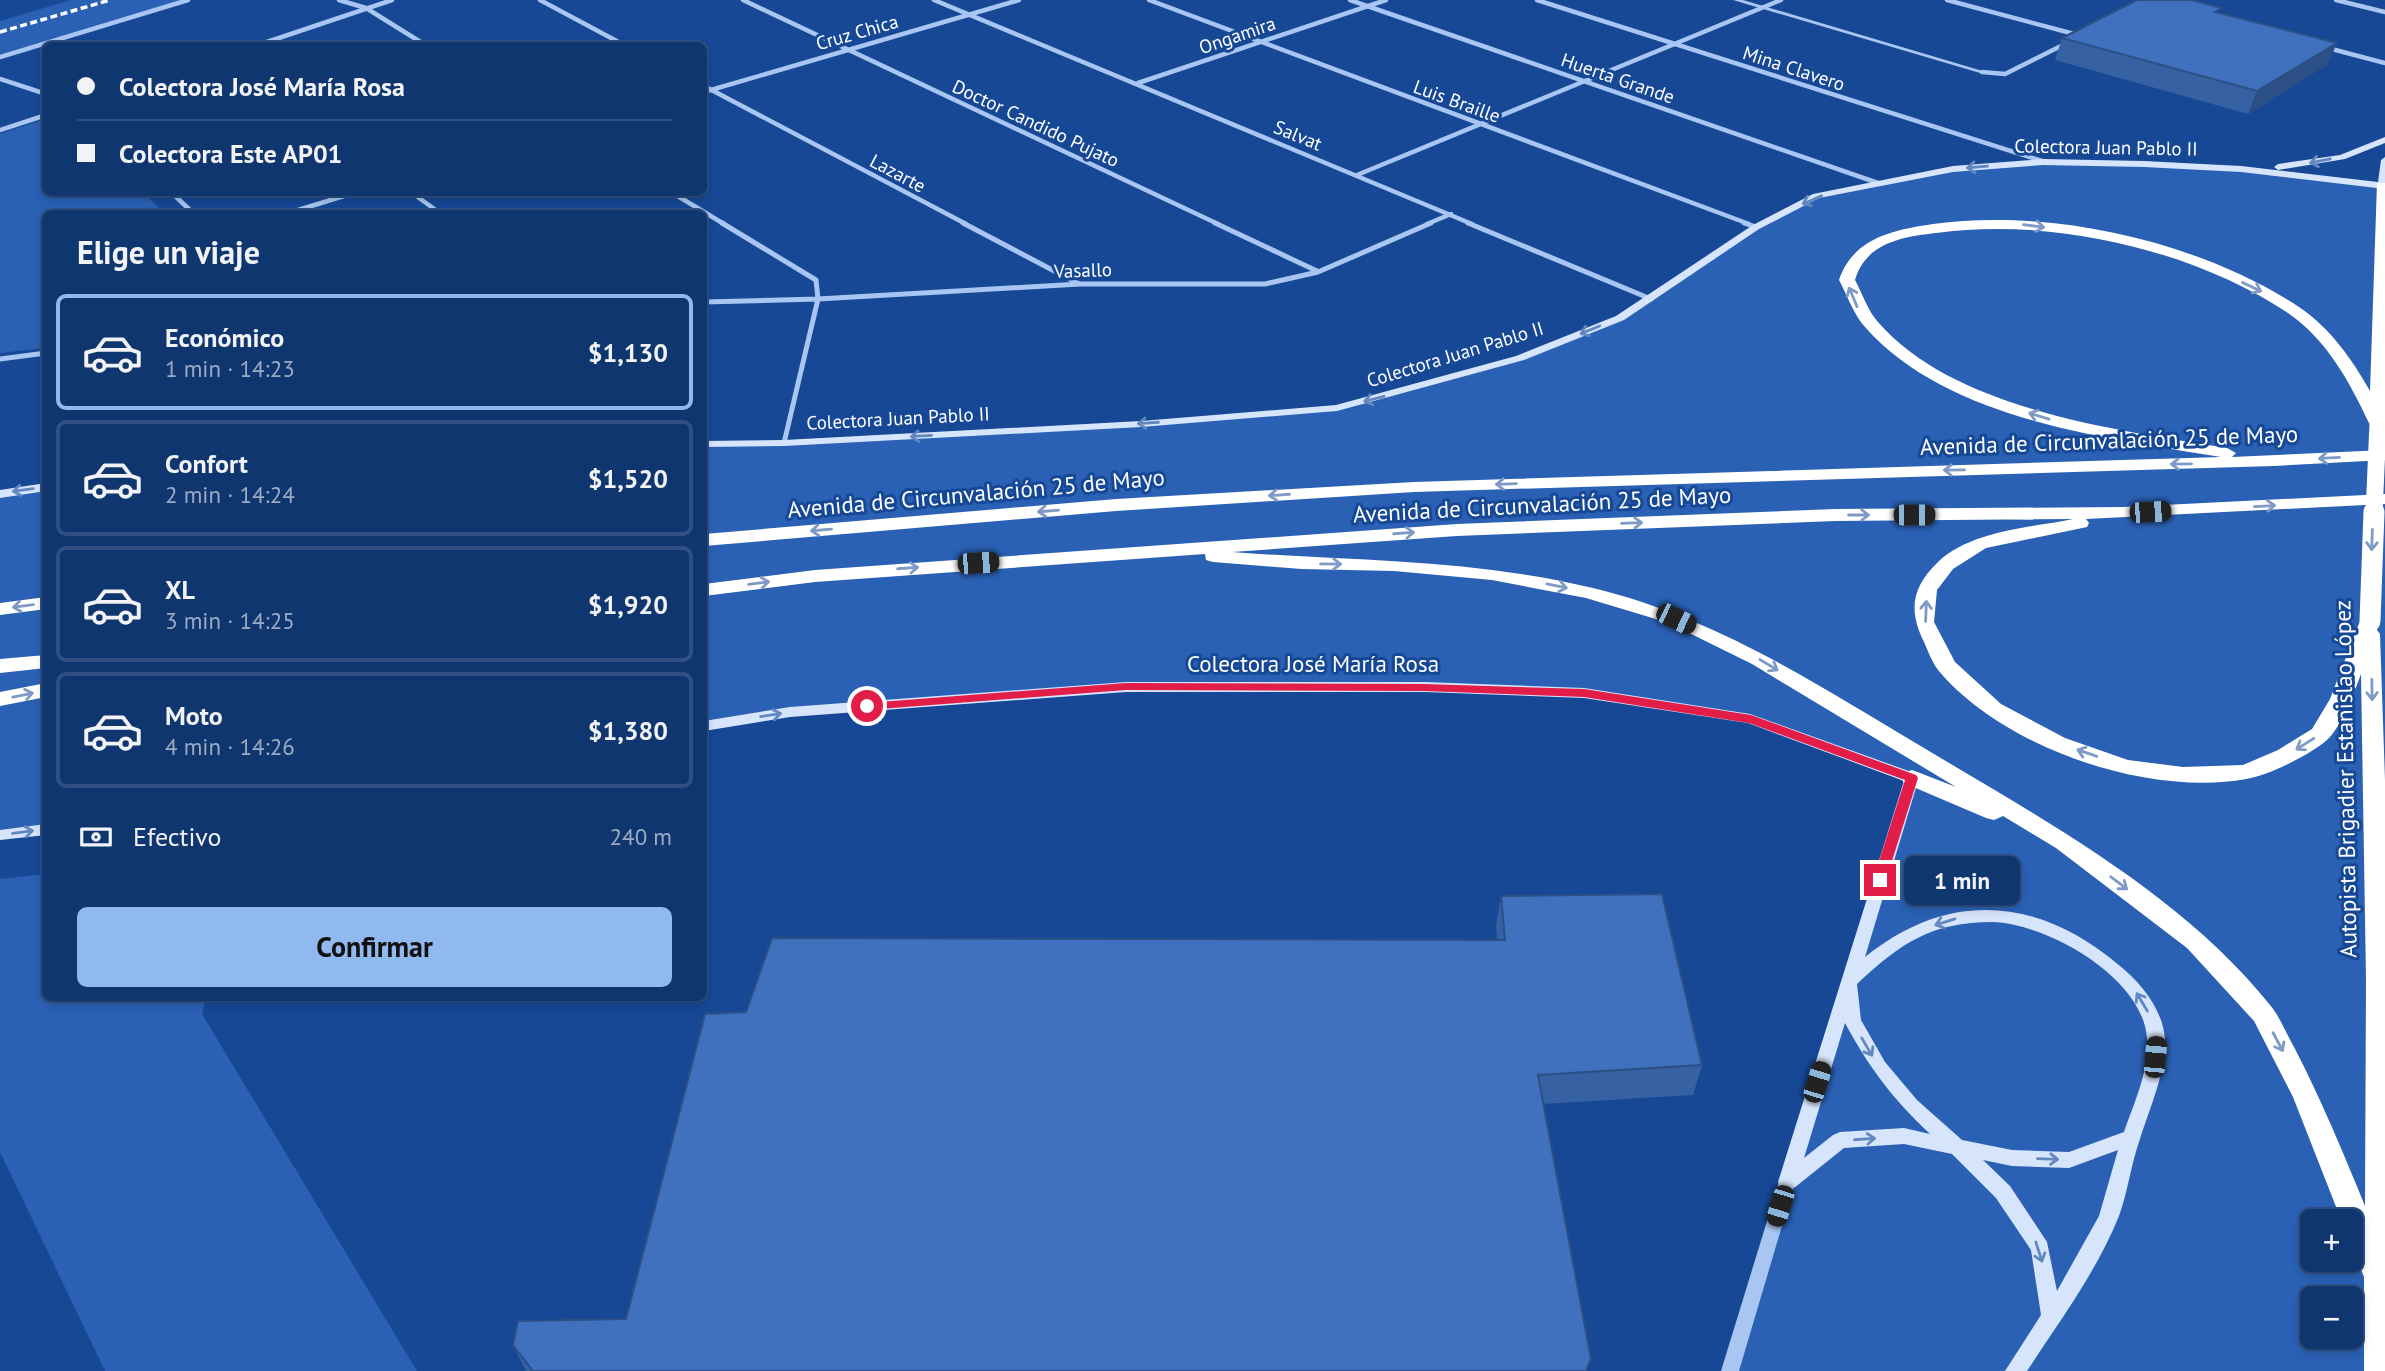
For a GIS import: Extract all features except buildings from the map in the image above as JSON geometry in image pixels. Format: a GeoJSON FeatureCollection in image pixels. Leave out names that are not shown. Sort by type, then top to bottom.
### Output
{"type":"FeatureCollection","features":[{"type":"Feature","properties":{"kind":"highway","name":"Autopista Brigadier Estanislao López"},"geometry":{"type":"LineString","coordinates":[[2379,1371],[2379,978],[2370,621],[2384,186]]}},
{"type":"Feature","properties":{"kind":"highway"},"geometry":{"type":"LineString","coordinates":[[2274,461],[2112,435],[2004,405],[1955,385],[1906,358],[1871,328],[1853,302],[1847,280],[1856,259],[1879,243],[1905,233],[1973,223],[2021,224],[2068,230],[2165,253],[2259,289],[2295,311],[2327,336],[2353,371],[2378,423]]}},
{"type":"Feature","properties":{"kind":"highway","name":"Avenida de Circunvalación 25 de Mayo"},"geometry":{"type":"LineString","coordinates":[[707,540],[1116,505],[1413,487],[2274,461],[2385,455]]}},
{"type":"Feature","properties":{"kind":"highway","name":"Avenida de Circunvalación 25 de Mayo"},"geometry":{"type":"LineString","coordinates":[[707,590],[815,576],[1141,550],[1457,530],[1835,515],[2124,513],[2385,499]]}},
{"type":"Feature","properties":{"kind":"highway"},"geometry":{"type":"LineString","coordinates":[[2124,513],[1980,544],[1946,565],[1927,589],[1924,622],[1946,666],[1993,709],[2057,743],[2126,767],[2183,775],[2246,772],[2286,755],[2320,734],[2341,699],[2370,621]]}},
{"type":"Feature","properties":{"kind":"highway"},"geometry":{"type":"LineString","coordinates":[[707,531],[742,536]]}},
{"type":"Feature","properties":{"kind":"highway"},"geometry":{"type":"LineString","coordinates":[[1141,550],[1301,563],[1394,565],[1492,574],[1590,593],[1676,619],[1759,659],[2064,842],[2196,940],[2263,1014],[2306,1096],[2378,1275]]}},
{"type":"Feature","properties":{"kind":"highway"},"geometry":{"type":"LineString","coordinates":[[0,609],[42,604]]}},
{"type":"Feature","properties":{"kind":"highway"},"geometry":{"type":"LineString","coordinates":[[0,666],[42,661]]}},
{"type":"Feature","properties":{"kind":"highway"},"geometry":{"type":"LineString","coordinates":[[0,699],[42,691]]}},
{"type":"Feature","properties":{"kind":"highway"},"geometry":{"type":"LineString","coordinates":[[1912,778],[2064,842]]}},
{"type":"Feature","properties":{"kind":"main road"},"geometry":{"type":"LineString","coordinates":[[2241,169],[2313,163],[2342,157],[2385,140]]}},
{"type":"Feature","properties":{"kind":"main road"},"geometry":{"type":"LineString","coordinates":[[2384,186],[2385,160]]}},
{"type":"Feature","properties":{"kind":"main road","name":"Colectora Juan Pablo II"},"geometry":{"type":"LineString","coordinates":[[707,444],[784,443],[1141,424],[1337,408],[1520,358],[1620,318],[1756,227],[1816,196],[1953,169],[2043,162],[2241,169],[2384,186]]}},
{"type":"Feature","properties":{"kind":"main road"},"geometry":{"type":"LineString","coordinates":[[0,494],[42,488]]}},
{"type":"Feature","properties":{"kind":"main road","name":"Colectora José María Rosa"},"geometry":{"type":"LineString","coordinates":[[707,726],[790,712],[1126,687],[1424,687],[1584,693],[1751,719],[1912,778]]}},
{"type":"Feature","properties":{"kind":"main road"},"geometry":{"type":"LineString","coordinates":[[1787,1182],[1912,778]]}},
{"type":"Feature","properties":{"kind":"main road"},"geometry":{"type":"LineString","coordinates":[[0,835],[42,830]]}},
{"type":"Feature","properties":{"kind":"main road"},"geometry":{"type":"LineString","coordinates":[[1847,983],[1875,956],[1912,932],[1955,918],[2014,918],[2062,934],[2112,967],[2144,1000],[2157,1035],[2153,1078],[2131,1137],[2106,1224],[2051,1317],[2015,1371]]}},
{"type":"Feature","properties":{"kind":"main road"},"geometry":{"type":"LineString","coordinates":[[1847,983],[1852,1021],[1879,1067],[1911,1105],[2003,1192],[2040,1248],[2051,1317]]}},
{"type":"Feature","properties":{"kind":"main road"},"geometry":{"type":"LineString","coordinates":[[1787,1182],[1840,1140],[1904,1136],[2012,1158],[2069,1160],[2131,1137]]}},
{"type":"Feature","properties":{"kind":"street"},"geometry":{"type":"LineString","coordinates":[[49,42],[188,0]]}},
{"type":"Feature","properties":{"kind":"street"},"geometry":{"type":"LineString","coordinates":[[339,0],[366,8],[421,42]]}},
{"type":"Feature","properties":{"kind":"street"},"geometry":{"type":"LineString","coordinates":[[267,42],[392,0]]}},
{"type":"Feature","properties":{"kind":"street"},"geometry":{"type":"LineString","coordinates":[[540,0],[619,42]]}},
{"type":"Feature","properties":{"kind":"street","name":"Doctor Candido Pujato"},"geometry":{"type":"LineString","coordinates":[[743,0],[1318,272]]}},
{"type":"Feature","properties":{"kind":"street","name":"Salvat"},"geometry":{"type":"LineString","coordinates":[[934,0],[1357,174],[1651,299]]}},
{"type":"Feature","properties":{"kind":"street","name":"Cruz Chica"},"geometry":{"type":"LineString","coordinates":[[707,91],[1019,0]]}},
{"type":"Feature","properties":{"kind":"street","name":"Luis Braille"},"geometry":{"type":"LineString","coordinates":[[1149,0],[1756,227]]}},
{"type":"Feature","properties":{"kind":"street","name":"Huerta Grande"},"geometry":{"type":"LineString","coordinates":[[1350,0],[1878,183]]}},
{"type":"Feature","properties":{"kind":"street","name":"Ongamira"},"geometry":{"type":"LineString","coordinates":[[1137,84],[1386,0]]}},
{"type":"Feature","properties":{"kind":"street","name":"Mina Clavero"},"geometry":{"type":"LineString","coordinates":[[1537,0],[2043,162]]}},
{"type":"Feature","properties":{"kind":"street"},"geometry":{"type":"LineString","coordinates":[[1736,0],[1982,72],[2005,74],[2081,36],[1947,0]]}},
{"type":"Feature","properties":{"kind":"street"},"geometry":{"type":"LineString","coordinates":[[1357,174],[1781,0]]}},
{"type":"Feature","properties":{"kind":"street"},"geometry":{"type":"LineString","coordinates":[[2336,0],[2385,12]]}},
{"type":"Feature","properties":{"kind":"street"},"geometry":{"type":"LineString","coordinates":[[0,57],[42,44]]}},
{"type":"Feature","properties":{"kind":"street"},"geometry":{"type":"LineString","coordinates":[[2319,46],[2385,63]]}},
{"type":"Feature","properties":{"kind":"street"},"geometry":{"type":"LineString","coordinates":[[0,79],[42,93]]}},
{"type":"Feature","properties":{"kind":"street","name":"Lazarte"},"geometry":{"type":"LineString","coordinates":[[707,88],[1080,284]]}},
{"type":"Feature","properties":{"kind":"street"},"geometry":{"type":"LineString","coordinates":[[0,130],[42,116]]}},
{"type":"Feature","properties":{"kind":"street"},"geometry":{"type":"LineString","coordinates":[[175,196],[190,210]]}},
{"type":"Feature","properties":{"kind":"street"},"geometry":{"type":"LineString","coordinates":[[298,210],[344,196]]}},
{"type":"Feature","properties":{"kind":"street"},"geometry":{"type":"LineString","coordinates":[[416,196],[435,210]]}},
{"type":"Feature","properties":{"kind":"street"},"geometry":{"type":"LineString","coordinates":[[677,196],[700,210]]}},
{"type":"Feature","properties":{"kind":"street"},"geometry":{"type":"LineString","coordinates":[[707,214],[816,280],[818,299],[784,443]]}},
{"type":"Feature","properties":{"kind":"street","name":"Vasallo"},"geometry":{"type":"LineString","coordinates":[[707,302],[818,299],[1080,284],[1265,284],[1318,272],[1451,214]]}},
{"type":"Feature","properties":{"kind":"street"},"geometry":{"type":"LineString","coordinates":[[0,359],[42,354]]}},
{"type":"Feature","properties":{"kind":"street"},"geometry":{"type":"LineString","coordinates":[[1730,1371],[1787,1182]]}},
{"type":"Feature","properties":{"kind":"shaded area"},"geometry":{"type":"Polygon","coordinates":[[[71,0],[188,0],[42,42],[42,44],[0,57],[0,21],[71,0]]]}},
{"type":"Feature","properties":{"kind":"shaded area"},"geometry":{"type":"Polygon","coordinates":[[[42,120],[42,196],[146,196],[162,210],[42,210],[42,348],[0,353],[0,134],[42,120]]]}},
{"type":"Feature","properties":{"kind":"shaded area"},"geometry":{"type":"Polygon","coordinates":[[[2385,160],[2385,1371],[1730,1371],[1911,778],[1750,719],[1584,693],[1126,687],[790,712],[707,726],[707,444],[784,443],[1141,424],[1337,408],[1520,358],[1620,318],[1756,227],[1816,196],[1953,169],[2043,162],[2241,169],[2382,186],[2385,160]]]}},
{"type":"Feature","properties":{"kind":"shaded area"},"geometry":{"type":"Polygon","coordinates":[[[42,487],[42,829],[0,835],[0,494],[42,487]]]}},
{"type":"Feature","properties":{"kind":"shaded area"},"geometry":{"type":"Polygon","coordinates":[[[42,874],[42,1001],[205,1001],[202,1014],[417,1371],[105,1371],[0,1152],[0,879],[42,874]]]}},
{"type":"Feature","properties":{"kind":"railway"},"geometry":{"type":"LineString","coordinates":[[0,32],[110,0]]}},
{"type":"Feature","properties":{"kind":"route"},"geometry":{"type":"LineString","coordinates":[[867,706],[1126,687],[1424,687],[1584,693],[1751,719],[1912,778],[1880,880]]}}]}
